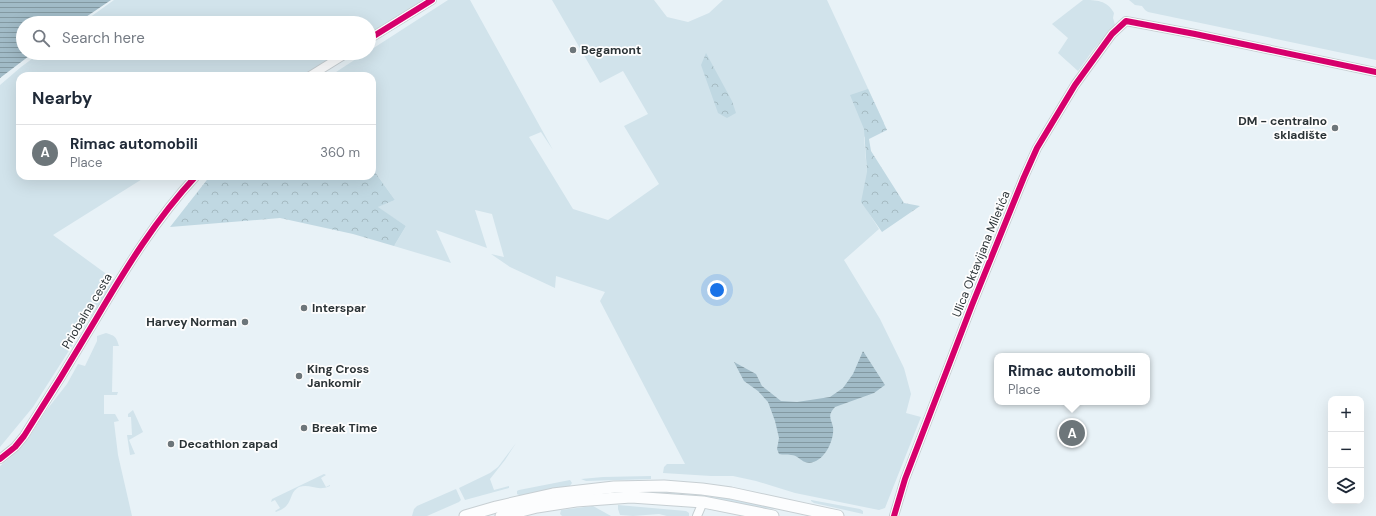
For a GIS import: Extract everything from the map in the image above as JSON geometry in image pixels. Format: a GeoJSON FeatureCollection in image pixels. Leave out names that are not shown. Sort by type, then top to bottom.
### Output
{"type":"FeatureCollection","features":[{"type":"Feature","properties":{"kind":"main road"},"geometry":{"type":"LineString","coordinates":[[465,516],[519,501],[560,493],[614,487],[664,486],[731,493],[838,516]]}},
{"type":"Feature","properties":{"kind":"main road"},"geometry":{"type":"LineString","coordinates":[[501,516],[537,507],[576,501],[631,497],[703,502],[773,516]]}},
{"type":"Feature","properties":{"kind":"street"},"geometry":{"type":"LineString","coordinates":[[376,35],[432,0]]}},
{"type":"Feature","properties":{"kind":"street","name":"Ulica Oktavijana Miletića"},"geometry":{"type":"LineString","coordinates":[[894,516],[905,479],[972,304],[1037,148],[1075,85],[1112,34],[1126,21],[1376,72]]}},
{"type":"Feature","properties":{"kind":"street"},"geometry":{"type":"LineString","coordinates":[[316,72],[336,60]]}},
{"type":"Feature","properties":{"kind":"street","name":"Priobalna cesta"},"geometry":{"type":"LineString","coordinates":[[0,459],[15,447],[24,436],[121,276],[157,223],[182,190],[192,180]]}},
{"type":"Feature","properties":{"kind":"street"},"geometry":{"type":"LineString","coordinates":[[697,516],[703,502]]}},
{"type":"Feature","properties":{"kind":"shaded area"},"geometry":{"type":"Polygon","coordinates":[[[0,0],[111,0],[87,16],[16,16],[16,60],[24,60],[0,78],[0,0]]]}},
{"type":"Feature","properties":{"kind":"shaded area"},"geometry":{"type":"Polygon","coordinates":[[[114,0],[425,0],[376,31],[376,16],[92,16],[114,0]]]}},
{"type":"Feature","properties":{"kind":"shaded area"},"geometry":{"type":"Polygon","coordinates":[[[448,0],[470,0],[553,150],[541,132],[529,137],[573,209],[608,220],[659,184],[624,126],[648,114],[623,71],[600,83],[552,0],[654,0],[667,17],[688,22],[709,13],[723,0],[827,0],[884,123],[864,137],[867,172],[867,210],[879,229],[844,260],[880,319],[904,368],[911,394],[906,413],[921,417],[885,508],[879,510],[795,493],[756,481],[733,476],[663,473],[664,467],[667,464],[685,464],[600,301],[605,292],[556,276],[555,288],[510,267],[491,254],[504,257],[492,214],[475,210],[487,248],[436,230],[451,263],[394,246],[406,226],[377,207],[395,200],[376,174],[376,72],[336,72],[354,60],[376,60],[376,46],[448,0]]]}},
{"type":"Feature","properties":{"kind":"shaded area"},"geometry":{"type":"Polygon","coordinates":[[[1083,0],[1097,1],[1108,5],[1114,13],[1113,18],[1115,25],[1093,50],[1078,71],[1058,53],[1068,38],[1052,24],[1083,0]]]}},
{"type":"Feature","properties":{"kind":"shaded area"},"geometry":{"type":"Polygon","coordinates":[[[1129,0],[1376,0],[1376,60],[1148,12],[1142,6],[1135,5],[1129,0]]]}},
{"type":"Feature","properties":{"kind":"shaded area"},"geometry":{"type":"Polygon","coordinates":[[[30,60],[330,60],[311,72],[16,72],[16,180],[141,180],[53,235],[116,281],[86,324],[33,407],[0,447],[0,85],[30,60]]]}},
{"type":"Feature","properties":{"kind":"shaded area"},"geometry":{"type":"Polygon","coordinates":[[[106,333],[115,337],[119,346],[113,346],[112,392],[118,392],[117,395],[104,395],[104,414],[115,414],[119,421],[114,422],[118,455],[132,516],[0,516],[0,466],[18,451],[31,434],[45,412],[67,384],[78,364],[85,366],[97,341],[97,336],[106,333]]]}},
{"type":"Feature","properties":{"kind":"shaded area"},"geometry":{"type":"Polygon","coordinates":[[[863,351],[885,385],[874,393],[835,407],[830,415],[833,433],[830,446],[817,461],[811,463],[805,462],[793,455],[779,454],[777,449],[779,438],[768,402],[758,391],[744,381],[734,362],[756,374],[762,386],[781,401],[797,402],[830,397],[843,388],[853,374],[863,351]]]}},
{"type":"Feature","properties":{"kind":"shaded area"},"geometry":{"type":"Polygon","coordinates":[[[133,410],[143,432],[129,440],[135,454],[130,455],[127,435],[132,435],[131,417],[128,417],[128,414],[133,410]]]}},
{"type":"Feature","properties":{"kind":"shaded area"},"geometry":{"type":"Polygon","coordinates":[[[516,443],[490,479],[494,490],[509,486],[509,488],[465,500],[459,488],[490,473],[498,467],[516,443]]]}},
{"type":"Feature","properties":{"kind":"shaded area"},"geometry":{"type":"Polygon","coordinates":[[[324,474],[326,475],[321,478],[326,487],[330,486],[325,488],[307,486],[299,487],[294,491],[289,503],[286,506],[276,512],[275,511],[280,508],[275,500],[271,502],[272,499],[324,474]]]}},
{"type":"Feature","properties":{"kind":"shaded area"},"geometry":{"type":"Polygon","coordinates":[[[651,476],[651,479],[586,481],[581,479],[603,477],[651,476]]]}},
{"type":"Feature","properties":{"kind":"shaded area"},"geometry":{"type":"Polygon","coordinates":[[[570,480],[572,483],[569,487],[523,495],[517,494],[517,491],[519,490],[570,480]]]}},
{"type":"Feature","properties":{"kind":"shaded area"},"geometry":{"type":"Polygon","coordinates":[[[456,489],[461,500],[459,502],[427,516],[412,516],[414,509],[417,506],[456,489]]]}},
{"type":"Feature","properties":{"kind":"shaded area"},"geometry":{"type":"Polygon","coordinates":[[[651,490],[704,494],[741,499],[819,516],[810,516],[778,509],[756,508],[698,497],[524,506],[487,516],[476,516],[575,494],[651,490]]]}},
{"type":"Feature","properties":{"kind":"shaded area"},"geometry":{"type":"Polygon","coordinates":[[[811,500],[860,509],[863,511],[863,514],[814,503],[811,500]]]}},
{"type":"Feature","properties":{"kind":"shaded area"},"geometry":{"type":"Polygon","coordinates":[[[618,505],[686,511],[689,513],[689,516],[667,516],[659,514],[633,516],[620,515],[618,505]]]}},
{"type":"Feature","properties":{"kind":"shaded area"},"geometry":{"type":"Polygon","coordinates":[[[593,506],[611,516],[562,516],[560,514],[561,510],[593,506]]]}},
{"type":"Feature","properties":{"kind":"green space"},"geometry":{"type":"Polygon","coordinates":[[[706,53],[732,101],[736,113],[727,118],[718,113],[701,65],[706,53]]]}},
{"type":"Feature","properties":{"kind":"green space"},"geometry":{"type":"Polygon","coordinates":[[[868,89],[887,130],[869,139],[871,151],[904,203],[920,206],[882,232],[861,202],[867,172],[864,129],[850,95],[868,89]]]}},
{"type":"Feature","properties":{"kind":"green space"},"geometry":{"type":"Polygon","coordinates":[[[376,174],[395,200],[378,207],[406,226],[394,246],[353,234],[280,218],[170,227],[207,180],[376,180],[376,174]]]}},
{"type":"Feature","properties":{"kind":"cycle path"},"geometry":{"type":"LineString","coordinates":[[376,35],[432,0]]}},
{"type":"Feature","properties":{"kind":"cycle path"},"geometry":{"type":"LineString","coordinates":[[894,516],[905,479],[972,305],[1037,148],[1075,85],[1112,34],[1126,21],[1376,72]]}},
{"type":"Feature","properties":{"kind":"cycle path"},"geometry":{"type":"LineString","coordinates":[[0,459],[15,447],[24,436],[142,244],[181,192],[192,180]]}},
{"type":"Feature","properties":{"kind":"place","name":"Begamont"},"geometry":{"type":"Point","coordinates":[573,50]}},
{"type":"Feature","properties":{"kind":"place","name":"DM - centralno skladište"},"geometry":{"type":"Point","coordinates":[1335,128]}},
{"type":"Feature","properties":{"kind":"place","name":"Interspar"},"geometry":{"type":"Point","coordinates":[304,308]}},
{"type":"Feature","properties":{"kind":"place","name":"Harvey Norman"},"geometry":{"type":"Point","coordinates":[245,322]}},
{"type":"Feature","properties":{"kind":"place","name":"King Cross Jankomir"},"geometry":{"type":"Point","coordinates":[299,376]}},
{"type":"Feature","properties":{"kind":"place","name":"Break Time"},"geometry":{"type":"Point","coordinates":[304,428]}},
{"type":"Feature","properties":{"kind":"place","name":"Rimac automobili"},"geometry":{"type":"Point","coordinates":[1072,433]}},
{"type":"Feature","properties":{"kind":"place","name":"Decathlon zapad"},"geometry":{"type":"Point","coordinates":[171,444]}}]}
